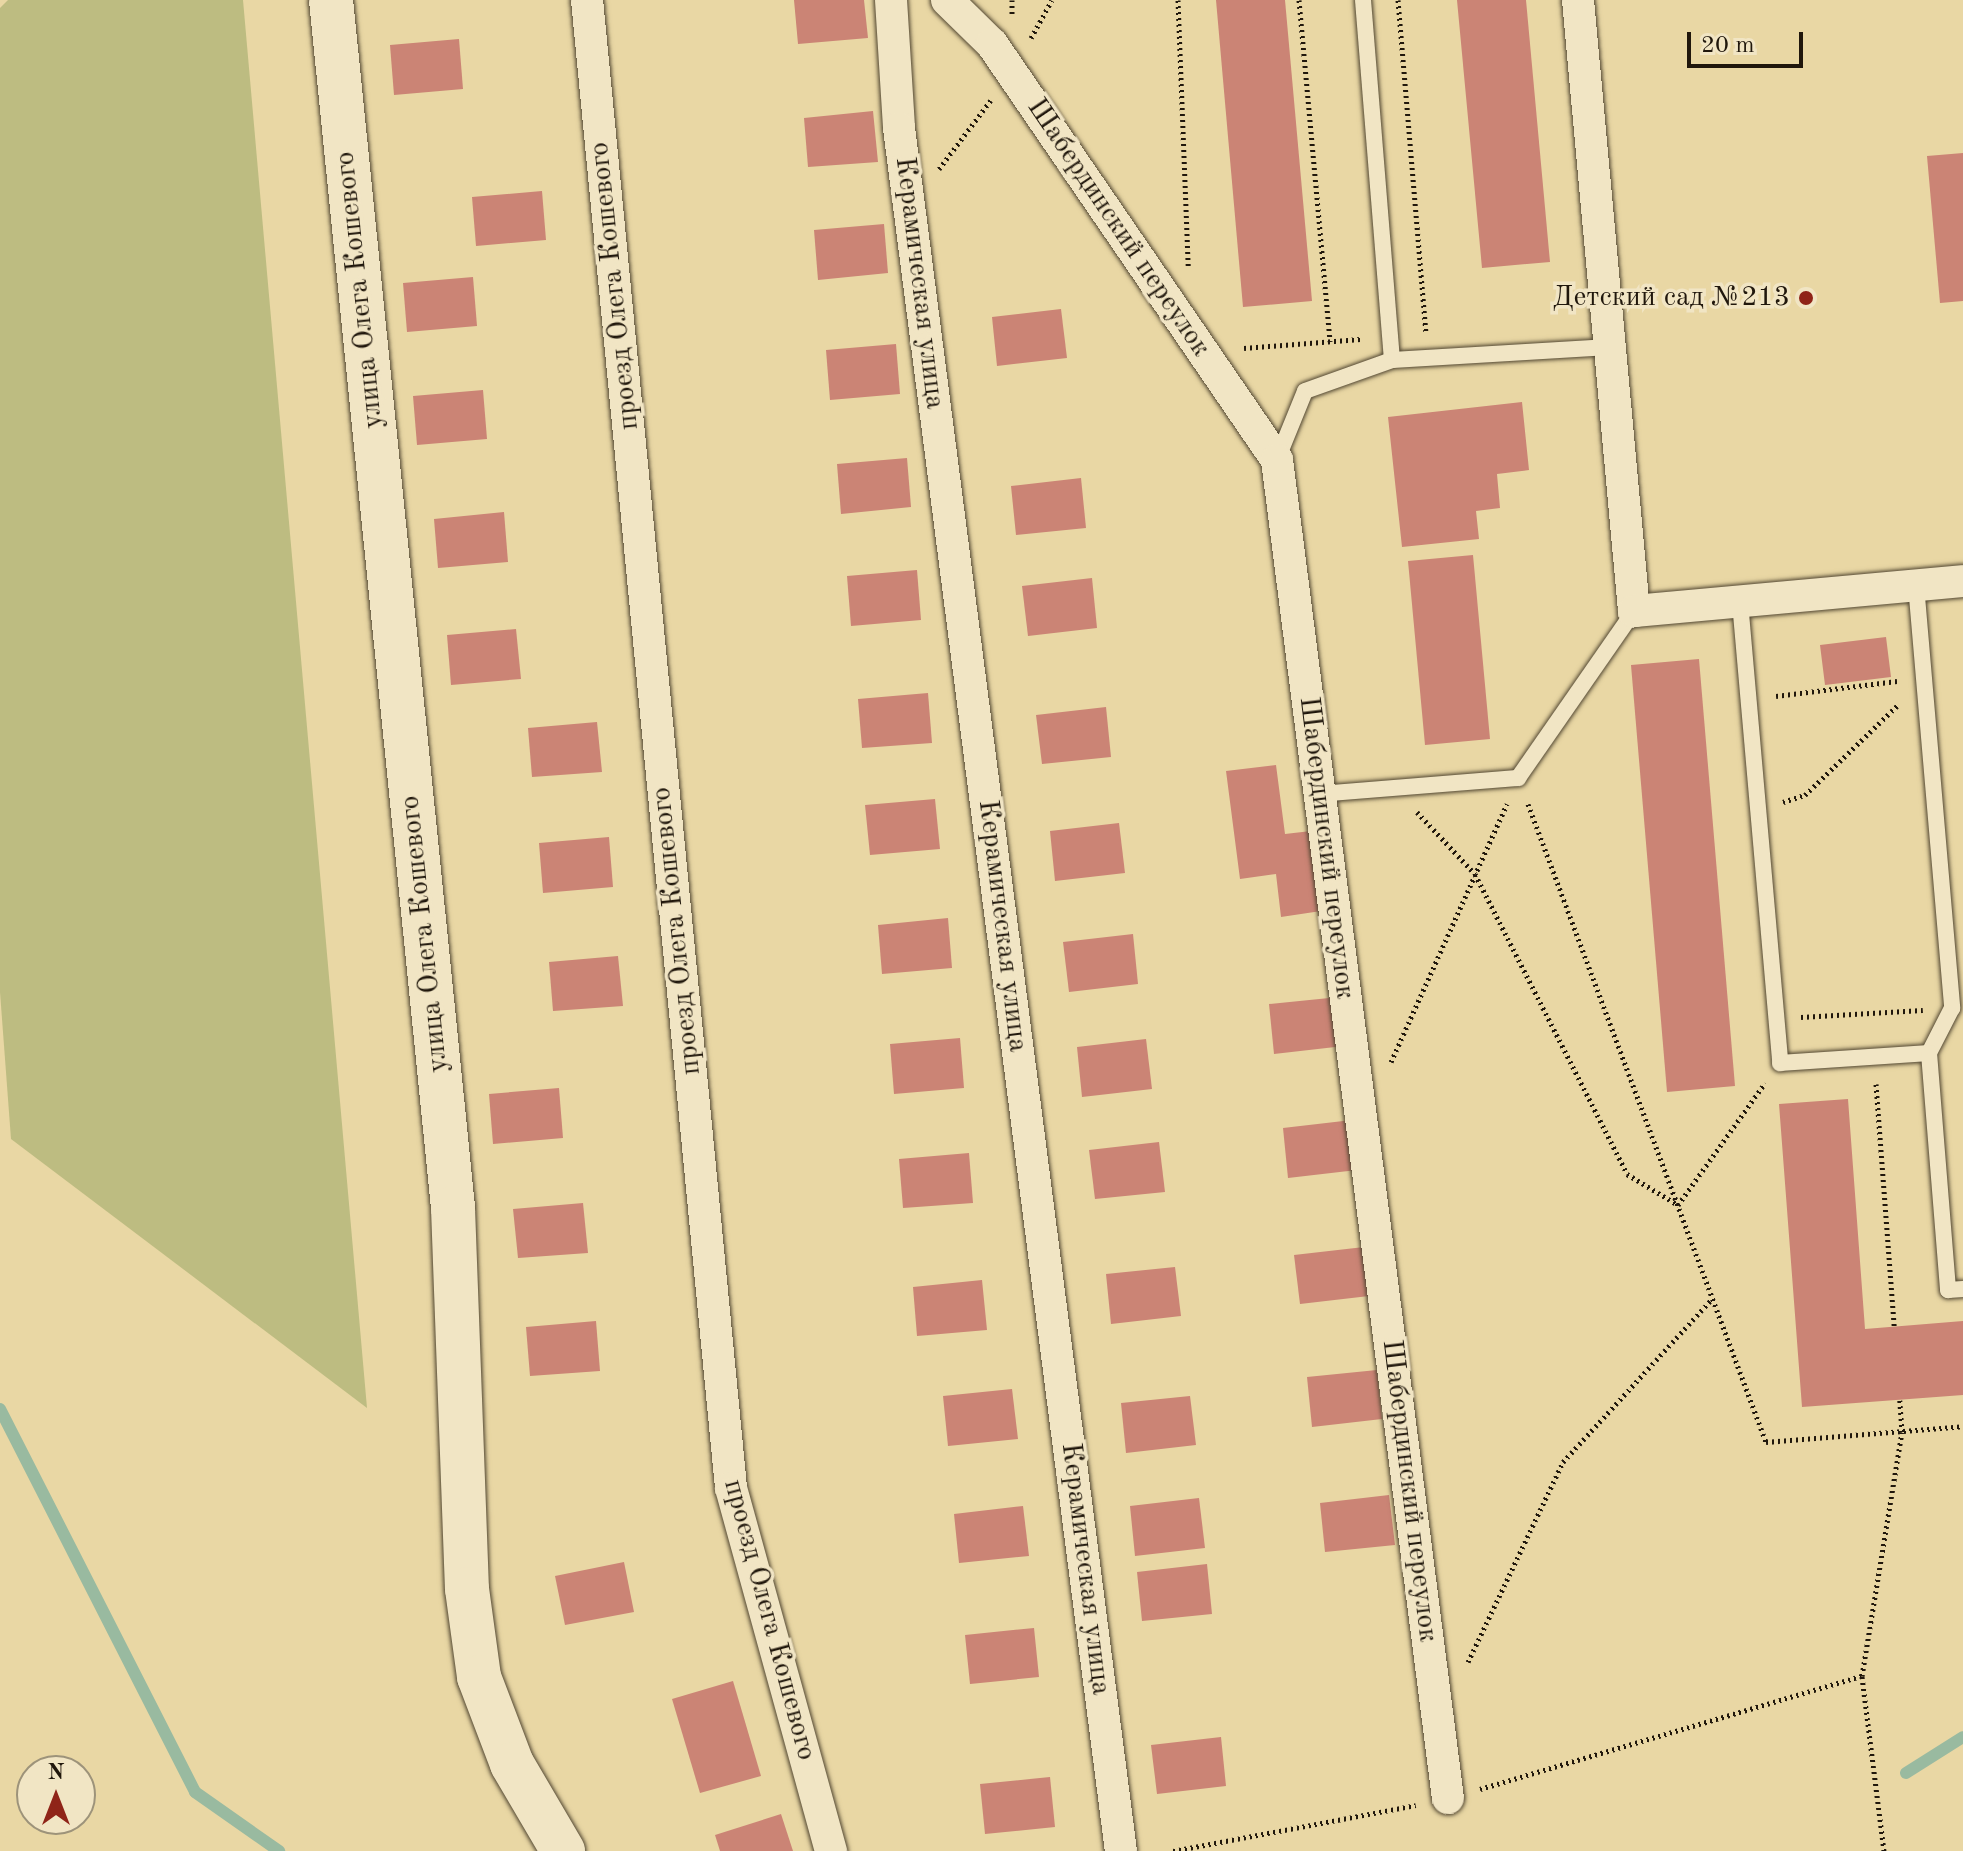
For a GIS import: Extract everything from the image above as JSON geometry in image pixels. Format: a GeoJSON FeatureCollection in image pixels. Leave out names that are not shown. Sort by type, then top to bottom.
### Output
{"type":"FeatureCollection","features":[{"type":"Feature","properties":{"kind":"main road","name":"улица Олега Кошевого"},"geometry":{"type":"LineString","coordinates":[[331,0],[453,1208],[467,1589],[479,1677],[512,1764],[563,1851]]}},
{"type":"Feature","properties":{"kind":"street","name":"проезд Олега Кошевого"},"geometry":{"type":"LineString","coordinates":[[587,0],[731,1488],[831,1851]]}},
{"type":"Feature","properties":{"kind":"street","name":"Керамическая улица"},"geometry":{"type":"LineString","coordinates":[[891,0],[909,208],[1121,1851]]}},
{"type":"Feature","properties":{"kind":"street","name":"Шабердинский переулок"},"geometry":{"type":"LineString","coordinates":[[947,0],[1012,72],[1277,460],[1448,1798]]}},
{"type":"Feature","properties":{"kind":"street"},"geometry":{"type":"LineString","coordinates":[[1578,0],[1634,611],[1963,581]]}},
{"type":"Feature","properties":{"kind":"lane"},"geometry":{"type":"LineString","coordinates":[[1363,0],[1392,360]]}},
{"type":"Feature","properties":{"kind":"lane"},"geometry":{"type":"LineString","coordinates":[[1277,460],[1305,391],[1392,360],[1610,347]]}},
{"type":"Feature","properties":{"kind":"lane"},"geometry":{"type":"LineString","coordinates":[[1916,585],[1952,1008],[1929,1053],[1948,1290],[1963,1289]]}},
{"type":"Feature","properties":{"kind":"lane"},"geometry":{"type":"LineString","coordinates":[[1740,602],[1780,1063],[1929,1053]]}},
{"type":"Feature","properties":{"kind":"lane"},"geometry":{"type":"LineString","coordinates":[[1319,794],[1518,778],[1634,611]]}},
{"type":"Feature","properties":{"kind":"path"},"geometry":{"type":"LineString","coordinates":[[909,208],[1012,72],[1052,0]]}},
{"type":"Feature","properties":{"kind":"path"},"geometry":{"type":"LineString","coordinates":[[1178,0],[1189,271]]}},
{"type":"Feature","properties":{"kind":"path"},"geometry":{"type":"LineString","coordinates":[[1299,0],[1330,342]]}},
{"type":"Feature","properties":{"kind":"path"},"geometry":{"type":"LineString","coordinates":[[1398,0],[1428,357]]}},
{"type":"Feature","properties":{"kind":"path"},"geometry":{"type":"LineString","coordinates":[[1202,351],[1426,333]]}},
{"type":"Feature","properties":{"kind":"path"},"geometry":{"type":"LineString","coordinates":[[1749,700],[1925,678]]}},
{"type":"Feature","properties":{"kind":"path"},"geometry":{"type":"LineString","coordinates":[[1758,809],[1805,795],[1925,678]]}},
{"type":"Feature","properties":{"kind":"path"},"geometry":{"type":"LineString","coordinates":[[1387,1070],[1518,778]]}},
{"type":"Feature","properties":{"kind":"path"},"geometry":{"type":"LineString","coordinates":[[1518,778],[1766,1442],[1963,1426]]}},
{"type":"Feature","properties":{"kind":"path"},"geometry":{"type":"LineString","coordinates":[[1395,788],[1475,874],[1627,1174],[1678,1205]]}},
{"type":"Feature","properties":{"kind":"path"},"geometry":{"type":"LineString","coordinates":[[1776,1018],[1952,1008]]}},
{"type":"Feature","properties":{"kind":"path"},"geometry":{"type":"LineString","coordinates":[[1874,1057],[1894,1326]]}},
{"type":"Feature","properties":{"kind":"path"},"geometry":{"type":"LineString","coordinates":[[1678,1205],[1780,1063]]}},
{"type":"Feature","properties":{"kind":"path"},"geometry":{"type":"LineString","coordinates":[[1465,1669],[1563,1462],[1713,1298]]}},
{"type":"Feature","properties":{"kind":"path"},"geometry":{"type":"LineString","coordinates":[[1884,1851],[1862,1676],[1902,1432],[1900,1400]]}},
{"type":"Feature","properties":{"kind":"path"},"geometry":{"type":"LineString","coordinates":[[1173,1851],[1448,1798],[1862,1676]]}},
{"type":"Feature","properties":{"kind":"shaded area"},"geometry":{"type":"Polygon","coordinates":[[[8,0],[243,0],[367,1408],[11,1139],[0,992],[0,8],[8,0]]]}},
{"type":"Feature","properties":{"kind":"building"},"geometry":{"type":"Polygon","coordinates":[[[794,0],[864,0],[868,38],[798,44],[794,0]]]}},
{"type":"Feature","properties":{"kind":"building"},"geometry":{"type":"Polygon","coordinates":[[[1216,0],[1285,0],[1312,301],[1243,307],[1216,0]]]}},
{"type":"Feature","properties":{"kind":"building"},"geometry":{"type":"Polygon","coordinates":[[[1457,0],[1526,0],[1550,262],[1482,268],[1457,0]]]}},
{"type":"Feature","properties":{"kind":"building"},"geometry":{"type":"Polygon","coordinates":[[[459,39],[463,89],[394,95],[390,45],[459,39]]]}},
{"type":"Feature","properties":{"kind":"building"},"geometry":{"type":"Polygon","coordinates":[[[873,111],[878,162],[808,167],[804,118],[873,111]]]}},
{"type":"Feature","properties":{"kind":"building"},"geometry":{"type":"Polygon","coordinates":[[[1963,153],[1963,301],[1940,303],[1927,156],[1963,153]]]}},
{"type":"Feature","properties":{"kind":"building"},"geometry":{"type":"Polygon","coordinates":[[[542,191],[546,240],[476,246],[472,197],[542,191]]]}},
{"type":"Feature","properties":{"kind":"building"},"geometry":{"type":"Polygon","coordinates":[[[884,224],[888,273],[818,280],[814,230],[884,224]]]}},
{"type":"Feature","properties":{"kind":"building"},"geometry":{"type":"Polygon","coordinates":[[[473,277],[477,326],[407,332],[403,283],[473,277]]]}},
{"type":"Feature","properties":{"kind":"building"},"geometry":{"type":"Polygon","coordinates":[[[1061,309],[1067,358],[997,366],[992,317],[1061,309]]]}},
{"type":"Feature","properties":{"kind":"building"},"geometry":{"type":"Polygon","coordinates":[[[896,344],[900,394],[830,400],[826,350],[896,344]]]}},
{"type":"Feature","properties":{"kind":"building"},"geometry":{"type":"Polygon","coordinates":[[[483,390],[487,439],[417,445],[413,396],[483,390]]]}},
{"type":"Feature","properties":{"kind":"building"},"geometry":{"type":"Polygon","coordinates":[[[1522,402],[1529,470],[1497,474],[1500,508],[1476,511],[1479,539],[1402,547],[1388,417],[1522,402]]]}},
{"type":"Feature","properties":{"kind":"building"},"geometry":{"type":"Polygon","coordinates":[[[907,458],[911,507],[841,514],[837,464],[907,458]]]}},
{"type":"Feature","properties":{"kind":"building"},"geometry":{"type":"Polygon","coordinates":[[[1081,478],[1086,528],[1016,535],[1011,486],[1081,478]]]}},
{"type":"Feature","properties":{"kind":"building"},"geometry":{"type":"Polygon","coordinates":[[[504,512],[508,562],[438,568],[434,519],[504,512]]]}},
{"type":"Feature","properties":{"kind":"building"},"geometry":{"type":"Polygon","coordinates":[[[1473,555],[1490,739],[1425,745],[1408,561],[1473,555]]]}},
{"type":"Feature","properties":{"kind":"building"},"geometry":{"type":"Polygon","coordinates":[[[917,570],[921,620],[851,626],[847,576],[917,570]]]}},
{"type":"Feature","properties":{"kind":"building"},"geometry":{"type":"Polygon","coordinates":[[[1092,578],[1097,628],[1028,636],[1022,586],[1092,578]]]}},
{"type":"Feature","properties":{"kind":"building"},"geometry":{"type":"Polygon","coordinates":[[[516,629],[521,679],[451,685],[447,635],[516,629]]]}},
{"type":"Feature","properties":{"kind":"building"},"geometry":{"type":"Polygon","coordinates":[[[1886,637],[1891,677],[1825,685],[1820,645],[1886,637]]]}},
{"type":"Feature","properties":{"kind":"building"},"geometry":{"type":"Polygon","coordinates":[[[1699,659],[1735,1086],[1667,1092],[1631,665],[1699,659]]]}},
{"type":"Feature","properties":{"kind":"building"},"geometry":{"type":"Polygon","coordinates":[[[928,693],[932,743],[862,748],[858,699],[928,693]]]}},
{"type":"Feature","properties":{"kind":"building"},"geometry":{"type":"Polygon","coordinates":[[[1106,707],[1111,757],[1042,764],[1036,715],[1106,707]]]}},
{"type":"Feature","properties":{"kind":"building"},"geometry":{"type":"Polygon","coordinates":[[[597,722],[602,772],[532,777],[528,728],[597,722]]]}},
{"type":"Feature","properties":{"kind":"building"},"geometry":{"type":"Polygon","coordinates":[[[1276,765],[1285,834],[1311,831],[1321,911],[1281,917],[1276,874],[1240,879],[1226,771],[1276,765]]]}},
{"type":"Feature","properties":{"kind":"building"},"geometry":{"type":"Polygon","coordinates":[[[935,799],[940,849],[870,855],[865,805],[935,799]]]}},
{"type":"Feature","properties":{"kind":"building"},"geometry":{"type":"Polygon","coordinates":[[[1119,823],[1125,873],[1055,881],[1050,831],[1119,823]]]}},
{"type":"Feature","properties":{"kind":"building"},"geometry":{"type":"Polygon","coordinates":[[[609,837],[613,887],[543,893],[539,843],[609,837]]]}},
{"type":"Feature","properties":{"kind":"building"},"geometry":{"type":"Polygon","coordinates":[[[948,918],[952,968],[882,974],[878,925],[948,918]]]}},
{"type":"Feature","properties":{"kind":"building"},"geometry":{"type":"Polygon","coordinates":[[[1133,934],[1138,984],[1069,992],[1063,942],[1133,934]]]}},
{"type":"Feature","properties":{"kind":"building"},"geometry":{"type":"Polygon","coordinates":[[[618,956],[623,1006],[553,1011],[549,962],[618,956]]]}},
{"type":"Feature","properties":{"kind":"building"},"geometry":{"type":"Polygon","coordinates":[[[1339,997],[1344,1046],[1274,1054],[1269,1004],[1339,997]]]}},
{"type":"Feature","properties":{"kind":"building"},"geometry":{"type":"Polygon","coordinates":[[[960,1038],[964,1088],[894,1094],[890,1044],[960,1038]]]}},
{"type":"Feature","properties":{"kind":"building"},"geometry":{"type":"Polygon","coordinates":[[[1146,1039],[1152,1089],[1082,1097],[1077,1047],[1146,1039]]]}},
{"type":"Feature","properties":{"kind":"building"},"geometry":{"type":"Polygon","coordinates":[[[559,1088],[563,1138],[493,1144],[489,1094],[559,1088]]]}},
{"type":"Feature","properties":{"kind":"building"},"geometry":{"type":"Polygon","coordinates":[[[1848,1099],[1865,1329],[1963,1321],[1963,1395],[1802,1407],[1779,1104],[1848,1099]]]}},
{"type":"Feature","properties":{"kind":"building"},"geometry":{"type":"Polygon","coordinates":[[[1352,1120],[1357,1170],[1288,1178],[1283,1128],[1352,1120]]]}},
{"type":"Feature","properties":{"kind":"building"},"geometry":{"type":"Polygon","coordinates":[[[1159,1142],[1165,1192],[1095,1199],[1089,1150],[1159,1142]]]}},
{"type":"Feature","properties":{"kind":"building"},"geometry":{"type":"Polygon","coordinates":[[[969,1153],[973,1203],[903,1208],[899,1159],[969,1153]]]}},
{"type":"Feature","properties":{"kind":"building"},"geometry":{"type":"Polygon","coordinates":[[[583,1203],[588,1253],[518,1258],[513,1209],[583,1203]]]}},
{"type":"Feature","properties":{"kind":"building"},"geometry":{"type":"Polygon","coordinates":[[[1364,1247],[1369,1296],[1300,1304],[1294,1255],[1364,1247]]]}},
{"type":"Feature","properties":{"kind":"building"},"geometry":{"type":"Polygon","coordinates":[[[1175,1267],[1181,1316],[1111,1324],[1106,1274],[1175,1267]]]}},
{"type":"Feature","properties":{"kind":"building"},"geometry":{"type":"Polygon","coordinates":[[[982,1280],[987,1330],[917,1336],[913,1287],[982,1280]]]}},
{"type":"Feature","properties":{"kind":"building"},"geometry":{"type":"Polygon","coordinates":[[[596,1321],[600,1371],[530,1376],[526,1327],[596,1321]]]}},
{"type":"Feature","properties":{"kind":"building"},"geometry":{"type":"Polygon","coordinates":[[[1377,1370],[1382,1419],[1312,1427],[1307,1377],[1377,1370]]]}},
{"type":"Feature","properties":{"kind":"building"},"geometry":{"type":"Polygon","coordinates":[[[1012,1389],[1018,1439],[948,1446],[943,1396],[1012,1389]]]}},
{"type":"Feature","properties":{"kind":"building"},"geometry":{"type":"Polygon","coordinates":[[[1190,1396],[1196,1445],[1126,1453],[1121,1403],[1190,1396]]]}},
{"type":"Feature","properties":{"kind":"building"},"geometry":{"type":"Polygon","coordinates":[[[1389,1495],[1395,1545],[1325,1552],[1320,1503],[1389,1495]]]}},
{"type":"Feature","properties":{"kind":"building"},"geometry":{"type":"Polygon","coordinates":[[[1199,1498],[1205,1548],[1135,1556],[1130,1506],[1199,1498]]]}},
{"type":"Feature","properties":{"kind":"building"},"geometry":{"type":"Polygon","coordinates":[[[1023,1506],[1029,1556],[959,1563],[954,1514],[1023,1506]]]}},
{"type":"Feature","properties":{"kind":"building"},"geometry":{"type":"Polygon","coordinates":[[[624,1562],[634,1612],[565,1625],[555,1576],[624,1562]]]}},
{"type":"Feature","properties":{"kind":"building"},"geometry":{"type":"Polygon","coordinates":[[[1207,1564],[1212,1614],[1142,1621],[1137,1572],[1207,1564]]]}},
{"type":"Feature","properties":{"kind":"building"},"geometry":{"type":"Polygon","coordinates":[[[1034,1628],[1039,1677],[970,1684],[965,1635],[1034,1628]]]}},
{"type":"Feature","properties":{"kind":"building"},"geometry":{"type":"Polygon","coordinates":[[[733,1681],[761,1776],[700,1793],[672,1699],[733,1681]]]}},
{"type":"Feature","properties":{"kind":"building"},"geometry":{"type":"Polygon","coordinates":[[[1221,1737],[1226,1786],[1157,1794],[1151,1745],[1221,1737]]]}},
{"type":"Feature","properties":{"kind":"building"},"geometry":{"type":"Polygon","coordinates":[[[1050,1777],[1055,1827],[985,1834],[980,1784],[1050,1777]]]}},
{"type":"Feature","properties":{"kind":"building"},"geometry":{"type":"Polygon","coordinates":[[[781,1814],[793,1851],[720,1851],[715,1835],[781,1814]]]}},
{"type":"Feature","properties":{"kind":"waterway"},"geometry":{"type":"LineString","coordinates":[[0,1409],[195,1792],[279,1851]]}},
{"type":"Feature","properties":{"kind":"waterway"},"geometry":{"type":"LineString","coordinates":[[1906,1773],[1963,1737]]}},
{"type":"Feature","properties":{"kind":"place","name":"Детский сад №213"},"geometry":{"type":"Point","coordinates":[1806,298]}}]}
